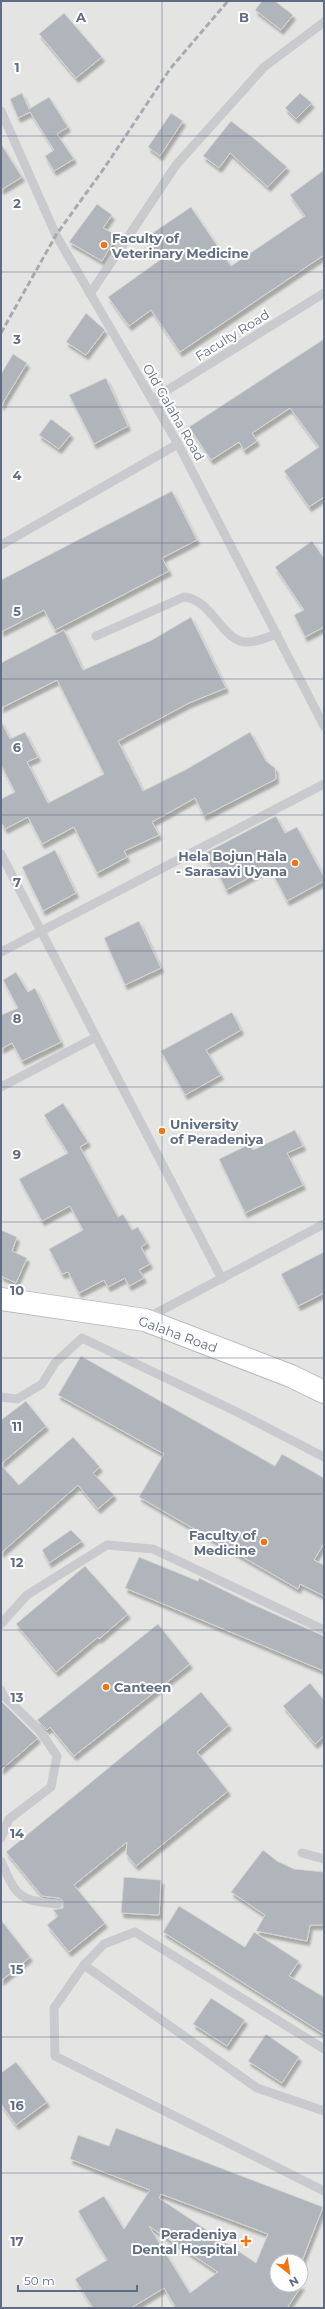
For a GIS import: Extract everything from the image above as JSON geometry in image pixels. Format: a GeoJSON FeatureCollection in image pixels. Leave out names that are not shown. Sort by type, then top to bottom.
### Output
{"type":"FeatureCollection","features":[{"type":"Feature","properties":{"kind":"main road","name":"Galaha Road"},"geometry":{"type":"LineString","coordinates":[[6,1303],[145,1320],[291,1376],[324,1392]]}},
{"type":"Feature","properties":{"kind":"lane"},"geometry":{"type":"LineString","coordinates":[[90,294],[176,165],[264,68],[324,22]]}},
{"type":"Feature","properties":{"kind":"lane","name":"Old Galaha Road"},"geometry":{"type":"LineString","coordinates":[[1,111],[56,235],[178,444],[324,726]]}},
{"type":"Feature","properties":{"kind":"lane","name":"Faculty Road"},"geometry":{"type":"LineString","coordinates":[[153,399],[324,293]]}},
{"type":"Feature","properties":{"kind":"lane"},"geometry":{"type":"LineString","coordinates":[[1,545],[178,444]]}},
{"type":"Feature","properties":{"kind":"lane"},"geometry":{"type":"LineString","coordinates":[[96,636],[184,597],[199,601],[235,639],[246,642],[277,634]]}},
{"type":"Feature","properties":{"kind":"lane"},"geometry":{"type":"LineString","coordinates":[[1,952],[324,784]]}},
{"type":"Feature","properties":{"kind":"lane"},"geometry":{"type":"LineString","coordinates":[[1,854],[222,1279]]}},
{"type":"Feature","properties":{"kind":"lane"},"geometry":{"type":"LineString","coordinates":[[1,1087],[96,1038]]}},
{"type":"Feature","properties":{"kind":"lane"},"geometry":{"type":"LineString","coordinates":[[145,1320],[324,1224]]}},
{"type":"Feature","properties":{"kind":"lane"},"geometry":{"type":"LineString","coordinates":[[1,1397],[16,1399],[42,1384],[55,1363],[82,1338],[237,1412],[324,1457]]}},
{"type":"Feature","properties":{"kind":"lane"},"geometry":{"type":"LineString","coordinates":[[1,1624],[27,1595],[107,1545],[152,1549],[324,1630]]}},
{"type":"Feature","properties":{"kind":"lane"},"geometry":{"type":"LineString","coordinates":[[1,1690],[3,1695],[40,1731],[57,1756],[51,1787],[9,1819],[1,1838]]}},
{"type":"Feature","properties":{"kind":"lane"},"geometry":{"type":"LineString","coordinates":[[302,1853],[324,1859]]}},
{"type":"Feature","properties":{"kind":"lane"},"geometry":{"type":"LineString","coordinates":[[1,1861],[12,1887],[31,1902],[58,1904]]}},
{"type":"Feature","properties":{"kind":"lane"},"geometry":{"type":"LineString","coordinates":[[324,2049],[135,1932],[104,1944],[84,1965],[54,2008],[55,2056],[324,2191]]}},
{"type":"Feature","properties":{"kind":"lane"},"geometry":{"type":"LineString","coordinates":[[84,1965],[257,2088],[324,2111]]}},
{"type":"Feature","properties":{"kind":"shaded area","name":"University of Peradeniya"},"geometry":{"type":"Polygon","coordinates":[[[1,1],[324,1],[324,2308],[1,2308],[1,1]]]}},
{"type":"Feature","properties":{"kind":"building"},"geometry":{"type":"Polygon","coordinates":[[[262,1],[275,1],[293,15],[281,30],[255,10],[262,1]]]}},
{"type":"Feature","properties":{"kind":"building"},"geometry":{"type":"Polygon","coordinates":[[[64,13],[102,57],[76,78],[39,34],[64,13]]]}},
{"type":"Feature","properties":{"kind":"building"},"geometry":{"type":"Polygon","coordinates":[[[22,93],[29,109],[49,97],[68,127],[57,134],[74,159],[54,171],[45,156],[54,150],[30,112],[18,118],[10,99],[22,93]]]}},
{"type":"Feature","properties":{"kind":"building"},"geometry":{"type":"Polygon","coordinates":[[[300,93],[312,103],[296,119],[285,108],[300,93]]]}},
{"type":"Feature","properties":{"kind":"building"},"geometry":{"type":"Polygon","coordinates":[[[171,113],[183,121],[160,156],[148,147],[171,113]]]}},
{"type":"Feature","properties":{"kind":"building"},"geometry":{"type":"Polygon","coordinates":[[[231,121],[287,167],[268,187],[230,153],[219,168],[203,156],[231,121]]]}},
{"type":"Feature","properties":{"kind":"building"},"geometry":{"type":"Polygon","coordinates":[[[1,144],[22,177],[1,190],[1,144]]]}},
{"type":"Feature","properties":{"kind":"building"},"geometry":{"type":"Polygon","coordinates":[[[324,170],[324,255],[180,352],[151,310],[129,326],[108,297],[160,260],[145,238],[191,207],[231,266],[305,216],[290,195],[324,170]]]}},
{"type":"Feature","properties":{"kind":"building"},"geometry":{"type":"Polygon","coordinates":[[[97,204],[112,215],[103,228],[117,235],[102,261],[69,242],[97,204]]]}},
{"type":"Feature","properties":{"kind":"building"},"geometry":{"type":"Polygon","coordinates":[[[86,313],[105,330],[86,355],[66,342],[86,313]]]}},
{"type":"Feature","properties":{"kind":"building"},"geometry":{"type":"Polygon","coordinates":[[[324,339],[324,497],[309,507],[284,471],[319,447],[290,408],[252,433],[257,441],[244,450],[239,442],[211,460],[189,427],[324,339]]]}},
{"type":"Feature","properties":{"kind":"building"},"geometry":{"type":"Polygon","coordinates":[[[13,354],[27,363],[1,406],[1,374],[13,354]]]}},
{"type":"Feature","properties":{"kind":"building"},"geometry":{"type":"Polygon","coordinates":[[[106,378],[128,426],[94,444],[69,395],[106,378]]]}},
{"type":"Feature","properties":{"kind":"building"},"geometry":{"type":"Polygon","coordinates":[[[51,419],[71,434],[59,449],[39,435],[51,419]]]}},
{"type":"Feature","properties":{"kind":"building"},"geometry":{"type":"Polygon","coordinates":[[[172,491],[197,540],[162,558],[169,571],[55,630],[44,610],[1,632],[1,580],[172,491]]]}},
{"type":"Feature","properties":{"kind":"building"},"geometry":{"type":"Polygon","coordinates":[[[312,541],[324,558],[324,627],[305,637],[294,615],[304,610],[275,567],[312,541]]]}},
{"type":"Feature","properties":{"kind":"building"},"geometry":{"type":"Polygon","coordinates":[[[191,617],[226,688],[189,703],[118,741],[143,791],[187,769],[250,732],[266,761],[275,768],[276,779],[204,816],[195,798],[152,822],[159,835],[124,851],[127,857],[97,873],[74,827],[42,844],[28,817],[5,829],[1,822],[1,799],[15,792],[1,765],[1,721],[10,739],[25,732],[38,757],[27,762],[48,803],[104,774],[57,680],[1,708],[1,663],[64,630],[83,670],[152,640],[191,617]]]}},
{"type":"Feature","properties":{"kind":"building"},"geometry":{"type":"Polygon","coordinates":[[[276,816],[285,833],[297,827],[324,877],[324,881],[287,901],[269,867],[226,890],[215,867],[212,869],[203,854],[276,816]]]}},
{"type":"Feature","properties":{"kind":"building"},"geometry":{"type":"Polygon","coordinates":[[[55,850],[76,893],[43,911],[22,867],[55,850]]]}},
{"type":"Feature","properties":{"kind":"building"},"geometry":{"type":"Polygon","coordinates":[[[139,921],[161,968],[125,985],[104,938],[139,921]]]}},
{"type":"Feature","properties":{"kind":"building"},"geometry":{"type":"Polygon","coordinates":[[[16,972],[28,992],[35,988],[61,1042],[22,1061],[12,1043],[1,1049],[1,1015],[18,1008],[3,980],[16,972]]]}},
{"type":"Feature","properties":{"kind":"building"},"geometry":{"type":"Polygon","coordinates":[[[232,1012],[241,1030],[206,1050],[221,1075],[185,1095],[161,1051],[232,1012]]]}},
{"type":"Feature","properties":{"kind":"building"},"geometry":{"type":"Polygon","coordinates":[[[63,1103],[88,1142],[80,1147],[118,1217],[123,1214],[132,1230],[138,1227],[147,1243],[141,1247],[150,1264],[139,1270],[144,1278],[129,1286],[125,1278],[108,1287],[104,1280],[79,1293],[68,1272],[62,1274],[49,1249],[83,1230],[70,1206],[42,1221],[19,1179],[68,1153],[44,1115],[63,1103]]]}},
{"type":"Feature","properties":{"kind":"building"},"geometry":{"type":"Polygon","coordinates":[[[295,1130],[303,1146],[287,1153],[303,1185],[245,1213],[219,1159],[250,1144],[253,1150],[295,1130]]]}},
{"type":"Feature","properties":{"kind":"building"},"geometry":{"type":"Polygon","coordinates":[[[1,1230],[17,1237],[12,1251],[27,1258],[16,1283],[1,1276],[1,1230]]]}},
{"type":"Feature","properties":{"kind":"building"},"geometry":{"type":"Polygon","coordinates":[[[324,1252],[324,1293],[298,1306],[281,1274],[324,1252]]]}},
{"type":"Feature","properties":{"kind":"building"},"geometry":{"type":"Polygon","coordinates":[[[81,1356],[275,1466],[282,1454],[324,1478],[324,1543],[314,1560],[324,1565],[324,1596],[300,1584],[298,1589],[139,1497],[164,1454],[58,1395],[81,1356]]]}},
{"type":"Feature","properties":{"kind":"building"},"geometry":{"type":"Polygon","coordinates":[[[26,1401],[46,1426],[1,1464],[1,1420],[26,1401]]]}},
{"type":"Feature","properties":{"kind":"building"},"geometry":{"type":"Polygon","coordinates":[[[73,1437],[100,1467],[93,1473],[114,1495],[98,1509],[78,1485],[1,1553],[1,1465],[19,1485],[73,1437]]]}},
{"type":"Feature","properties":{"kind":"building"},"geometry":{"type":"Polygon","coordinates":[[[71,1530],[82,1541],[49,1563],[42,1550],[71,1530]]]}},
{"type":"Feature","properties":{"kind":"building"},"geometry":{"type":"Polygon","coordinates":[[[139,1557],[198,1581],[199,1578],[250,1603],[324,1636],[324,1671],[125,1588],[139,1557]]]}},
{"type":"Feature","properties":{"kind":"building"},"geometry":{"type":"Polygon","coordinates":[[[85,1566],[128,1614],[99,1639],[98,1637],[56,1672],[16,1624],[85,1566]]]}},
{"type":"Feature","properties":{"kind":"building"},"geometry":{"type":"Polygon","coordinates":[[[158,1624],[190,1664],[74,1756],[50,1727],[47,1730],[37,1720],[158,1624]]]}},
{"type":"Feature","properties":{"kind":"building"},"geometry":{"type":"Polygon","coordinates":[[[310,1683],[324,1700],[324,1736],[315,1744],[283,1706],[310,1683]]]}},
{"type":"Feature","properties":{"kind":"building"},"geometry":{"type":"Polygon","coordinates":[[[201,1692],[229,1725],[197,1752],[228,1791],[136,1866],[126,1854],[127,1842],[74,1885],[105,1923],[69,1952],[47,1925],[58,1916],[53,1910],[63,1908],[63,1901],[59,1898],[42,1896],[6,1852],[201,1692]]]}},
{"type":"Feature","properties":{"kind":"building"},"geometry":{"type":"Polygon","coordinates":[[[1,1701],[38,1738],[1,1770],[1,1701]]]}},
{"type":"Feature","properties":{"kind":"building"},"geometry":{"type":"Polygon","coordinates":[[[263,1850],[277,1861],[294,1869],[324,1872],[324,1925],[310,1925],[307,1941],[256,1931],[265,1915],[231,1892],[263,1850]]]}},
{"type":"Feature","properties":{"kind":"building"},"geometry":{"type":"Polygon","coordinates":[[[124,1877],[161,1880],[159,1915],[121,1913],[124,1877]]]}},
{"type":"Feature","properties":{"kind":"building"},"geometry":{"type":"Polygon","coordinates":[[[179,1906],[245,1947],[254,1932],[299,1961],[289,1976],[324,1997],[324,2034],[163,1932],[179,1906]]]}},
{"type":"Feature","properties":{"kind":"building"},"geometry":{"type":"Polygon","coordinates":[[[1,1920],[30,1957],[1,1981],[1,1920]]]}},
{"type":"Feature","properties":{"kind":"building"},"geometry":{"type":"Polygon","coordinates":[[[211,1998],[245,2020],[227,2046],[193,2024],[211,1998]]]}},
{"type":"Feature","properties":{"kind":"building"},"geometry":{"type":"Polygon","coordinates":[[[266,2034],[299,2057],[282,2083],[248,2061],[266,2034]]]}},
{"type":"Feature","properties":{"kind":"building"},"geometry":{"type":"Polygon","coordinates":[[[16,2062],[47,2102],[16,2125],[1,2104],[1,2073],[16,2062]]]}},
{"type":"Feature","properties":{"kind":"building"},"geometry":{"type":"Polygon","coordinates":[[[116,2128],[323,2207],[305,2253],[269,2253],[269,2293],[297,2293],[287,2308],[172,2308],[175,2306],[164,2288],[131,2308],[93,2308],[75,2279],[107,2260],[78,2211],[104,2196],[124,2229],[150,2190],[70,2159],[78,2135],[109,2146],[116,2128]],[[161,2194],[159,2198],[256,2263],[268,2234],[161,2194]],[[149,2226],[190,2293],[218,2272],[149,2226]]]}},
{"type":"Feature","properties":{"kind":"railway"},"geometry":{"type":"LineString","coordinates":[[1,333],[56,235],[105,167],[170,69],[228,1]]}},
{"type":"Feature","properties":{"kind":"place","name":"Faculty of Veterinary Medicine"},"geometry":{"type":"Point","coordinates":[104,245]}},
{"type":"Feature","properties":{"kind":"place","name":"Hela Bojun Hala - Sarasavi Uyana"},"geometry":{"type":"Point","coordinates":[295,863]}},
{"type":"Feature","properties":{"kind":"place","name":"University of Peradeniya"},"geometry":{"type":"Point","coordinates":[162,1131]}},
{"type":"Feature","properties":{"kind":"place","name":"Faculty of Medicine"},"geometry":{"type":"Point","coordinates":[264,1542]}},
{"type":"Feature","properties":{"kind":"place","name":"Canteen"},"geometry":{"type":"Point","coordinates":[106,1687]}},
{"type":"Feature","properties":{"kind":"place","name":"Peradeniya Dental Hospital"},"geometry":{"type":"Point","coordinates":[246,2241]}}]}
